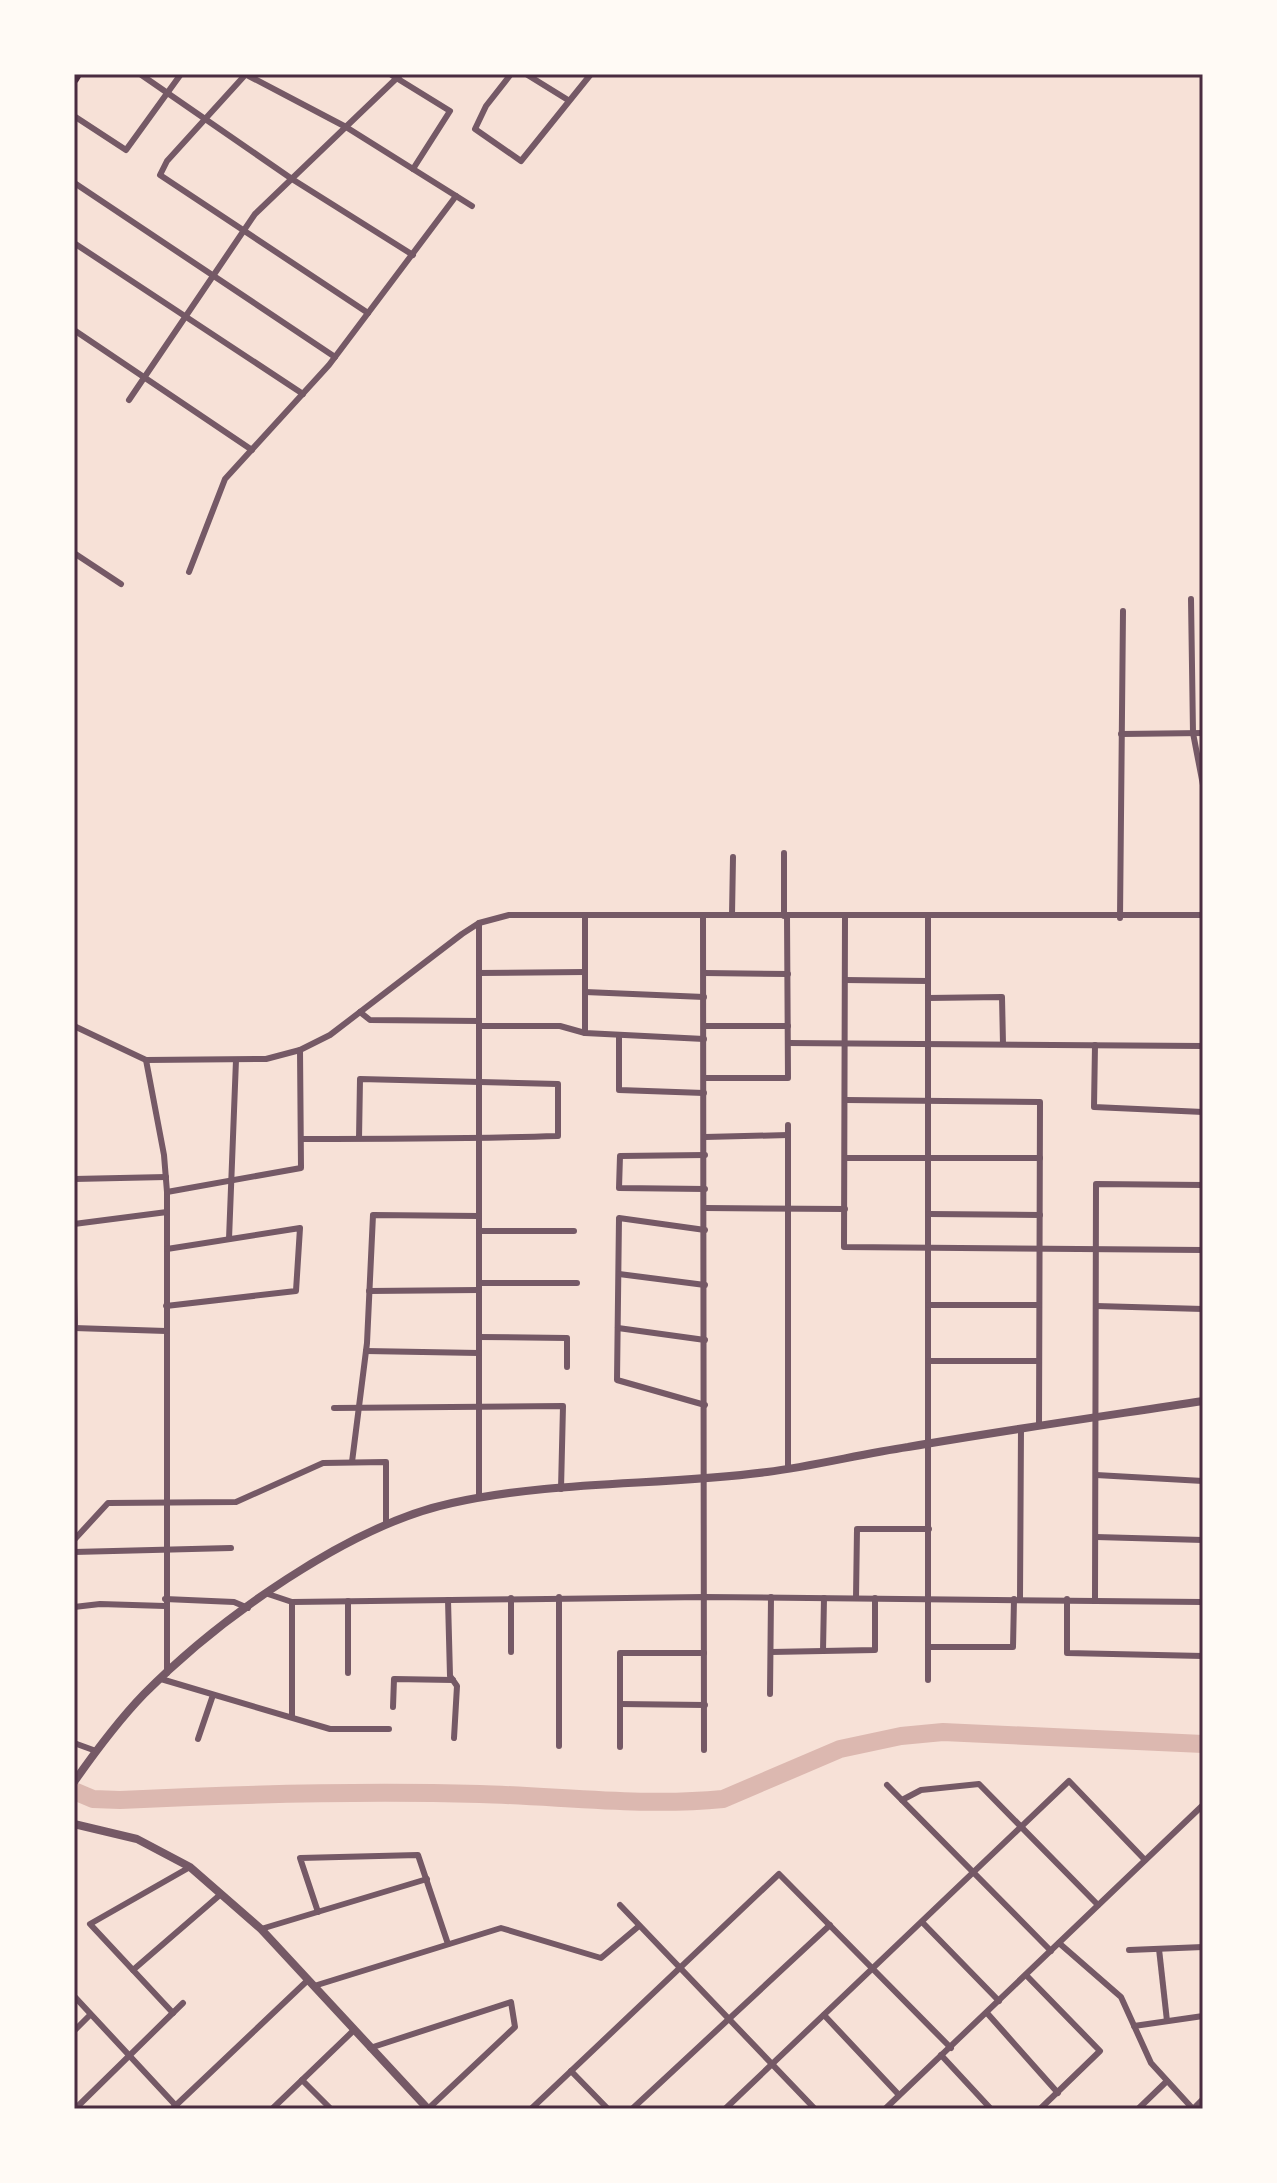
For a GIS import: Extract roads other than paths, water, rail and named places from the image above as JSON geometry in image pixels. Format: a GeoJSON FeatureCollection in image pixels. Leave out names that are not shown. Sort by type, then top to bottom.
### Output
{"type":"FeatureCollection","features":[{"type":"Feature","properties":{"kind":"street"},"geometry":{"type":"LineString","coordinates":[[140,74],[292,179],[413,255]]}},
{"type":"Feature","properties":{"kind":"street"},"geometry":{"type":"LineString","coordinates":[[74,116],[126,150],[181,74]]}},
{"type":"Feature","properties":{"kind":"street"},"geometry":{"type":"LineString","coordinates":[[368,313],[160,175],[167,161],[245,74],[346,127],[472,206]]}},
{"type":"Feature","properties":{"kind":"street"},"geometry":{"type":"LineString","coordinates":[[511,74],[486,106],[475,129],[521,161],[591,74]]}},
{"type":"Feature","properties":{"kind":"street"},"geometry":{"type":"LineString","coordinates":[[526,74],[568,100]]}},
{"type":"Feature","properties":{"kind":"street"},"geometry":{"type":"LineString","coordinates":[[129,400],[255,214],[396,75],[450,111],[413,169]]}},
{"type":"Feature","properties":{"kind":"street"},"geometry":{"type":"LineString","coordinates":[[74,187],[76,184],[335,357]]}},
{"type":"Feature","properties":{"kind":"street"},"geometry":{"type":"LineString","coordinates":[[189,572],[225,479],[335,357],[456,196]]}},
{"type":"Feature","properties":{"kind":"street"},"geometry":{"type":"LineString","coordinates":[[74,243],[303,394]]}},
{"type":"Feature","properties":{"kind":"street"},"geometry":{"type":"LineString","coordinates":[[74,330],[252,450]]}},
{"type":"Feature","properties":{"kind":"street"},"geometry":{"type":"LineString","coordinates":[[74,553],[121,584]]}},
{"type":"Feature","properties":{"kind":"street"},"geometry":{"type":"LineString","coordinates":[[1191,599],[1193,733],[1203,785]]}},
{"type":"Feature","properties":{"kind":"street"},"geometry":{"type":"LineString","coordinates":[[1120,918],[1123,611]]}},
{"type":"Feature","properties":{"kind":"street"},"geometry":{"type":"LineString","coordinates":[[1192,672],[1203,672]]}},
{"type":"Feature","properties":{"kind":"street"},"geometry":{"type":"LineString","coordinates":[[1121,734],[1203,733]]}},
{"type":"Feature","properties":{"kind":"street"},"geometry":{"type":"LineString","coordinates":[[704,1078],[788,1078],[784,853]]}},
{"type":"Feature","properties":{"kind":"street"},"geometry":{"type":"LineString","coordinates":[[732,915],[733,857]]}},
{"type":"Feature","properties":{"kind":"street"},"geometry":{"type":"LineString","coordinates":[[74,1026],[146,1060],[266,1059],[300,1050],[330,1035],[479,923],[509,915],[1120,918],[1203,915]]}},
{"type":"Feature","properties":{"kind":"street"},"geometry":{"type":"LineString","coordinates":[[585,915],[585,1033]]}},
{"type":"Feature","properties":{"kind":"street"},"geometry":{"type":"LineString","coordinates":[[703,915],[704,1750]]}},
{"type":"Feature","properties":{"kind":"street"},"geometry":{"type":"LineString","coordinates":[[845,916],[844,1247],[1203,1250]]}},
{"type":"Feature","properties":{"kind":"street"},"geometry":{"type":"LineString","coordinates":[[928,917],[928,1680]]}},
{"type":"Feature","properties":{"kind":"street"},"geometry":{"type":"LineString","coordinates":[[479,923],[479,1498]]}},
{"type":"Feature","properties":{"kind":"street"},"geometry":{"type":"LineString","coordinates":[[479,973],[585,972]]}},
{"type":"Feature","properties":{"kind":"street"},"geometry":{"type":"LineString","coordinates":[[704,973],[788,974]]}},
{"type":"Feature","properties":{"kind":"street"},"geometry":{"type":"LineString","coordinates":[[845,980],[928,981]]}},
{"type":"Feature","properties":{"kind":"street"},"geometry":{"type":"LineString","coordinates":[[585,992],[704,997]]}},
{"type":"Feature","properties":{"kind":"street"},"geometry":{"type":"LineString","coordinates":[[928,998],[1002,997],[1003,1044]]}},
{"type":"Feature","properties":{"kind":"street"},"geometry":{"type":"LineString","coordinates":[[360,1012],[370,1020],[560,1026],[585,1033],[704,1039]]}},
{"type":"Feature","properties":{"kind":"street"},"geometry":{"type":"LineString","coordinates":[[704,1026],[788,1026]]}},
{"type":"Feature","properties":{"kind":"street"},"geometry":{"type":"LineString","coordinates":[[619,1035],[619,1090],[704,1093]]}},
{"type":"Feature","properties":{"kind":"street"},"geometry":{"type":"LineString","coordinates":[[788,1043],[1203,1046]]}},
{"type":"Feature","properties":{"kind":"street"},"geometry":{"type":"LineString","coordinates":[[1095,1045],[1094,1107],[1203,1112]]}},
{"type":"Feature","properties":{"kind":"street"},"geometry":{"type":"LineString","coordinates":[[167,1192],[301,1168],[300,1050]]}},
{"type":"Feature","properties":{"kind":"street"},"geometry":{"type":"LineString","coordinates":[[146,1060],[167,1192],[164,1676]]}},
{"type":"Feature","properties":{"kind":"street"},"geometry":{"type":"LineString","coordinates":[[229,1239],[236,1060]]}},
{"type":"Feature","properties":{"kind":"street"},"geometry":{"type":"LineString","coordinates":[[301,1139],[359,1139],[477,1139],[558,1136],[558,1084],[360,1079],[359,1139]]}},
{"type":"Feature","properties":{"kind":"street"},"geometry":{"type":"LineString","coordinates":[[846,1100],[1040,1102],[1039,1426]]}},
{"type":"Feature","properties":{"kind":"street"},"geometry":{"type":"LineString","coordinates":[[788,1125],[788,1468]]}},
{"type":"Feature","properties":{"kind":"street"},"geometry":{"type":"LineString","coordinates":[[705,1137],[788,1135]]}},
{"type":"Feature","properties":{"kind":"street"},"geometry":{"type":"LineString","coordinates":[[705,1155],[620,1156],[619,1188],[705,1189]]}},
{"type":"Feature","properties":{"kind":"street"},"geometry":{"type":"LineString","coordinates":[[845,1158],[1040,1158]]}},
{"type":"Feature","properties":{"kind":"street"},"geometry":{"type":"LineString","coordinates":[[74,1179],[166,1177]]}},
{"type":"Feature","properties":{"kind":"street"},"geometry":{"type":"LineString","coordinates":[[1095,1599],[1096,1184],[1203,1185]]}},
{"type":"Feature","properties":{"kind":"street"},"geometry":{"type":"LineString","coordinates":[[705,1208],[845,1209]]}},
{"type":"Feature","properties":{"kind":"street"},"geometry":{"type":"LineString","coordinates":[[74,1224],[167,1212]]}},
{"type":"Feature","properties":{"kind":"street"},"geometry":{"type":"LineString","coordinates":[[929,1214],[1040,1215]]}},
{"type":"Feature","properties":{"kind":"street"},"geometry":{"type":"LineString","coordinates":[[352,1462],[366,1351],[373,1215],[479,1216]]}},
{"type":"Feature","properties":{"kind":"street"},"geometry":{"type":"LineString","coordinates":[[705,1230],[619,1218],[617,1380],[705,1405]]}},
{"type":"Feature","properties":{"kind":"street"},"geometry":{"type":"LineString","coordinates":[[166,1306],[296,1291],[300,1228],[167,1249]]}},
{"type":"Feature","properties":{"kind":"street"},"geometry":{"type":"LineString","coordinates":[[479,1231],[574,1231]]}},
{"type":"Feature","properties":{"kind":"street"},"geometry":{"type":"LineString","coordinates":[[619,1274],[705,1285]]}},
{"type":"Feature","properties":{"kind":"street"},"geometry":{"type":"LineString","coordinates":[[74,1278],[74,1328],[166,1331]]}},
{"type":"Feature","properties":{"kind":"street"},"geometry":{"type":"LineString","coordinates":[[369,1291],[577,1283]]}},
{"type":"Feature","properties":{"kind":"street"},"geometry":{"type":"LineString","coordinates":[[929,1305],[1039,1305]]}},
{"type":"Feature","properties":{"kind":"street"},"geometry":{"type":"LineString","coordinates":[[1096,1306],[1203,1309]]}},
{"type":"Feature","properties":{"kind":"street"},"geometry":{"type":"LineString","coordinates":[[618,1328],[705,1340]]}},
{"type":"Feature","properties":{"kind":"street"},"geometry":{"type":"LineString","coordinates":[[479,1337],[567,1338],[567,1367]]}},
{"type":"Feature","properties":{"kind":"street"},"geometry":{"type":"LineString","coordinates":[[366,1351],[479,1353]]}},
{"type":"Feature","properties":{"kind":"street"},"geometry":{"type":"LineString","coordinates":[[929,1361],[1039,1361]]}},
{"type":"Feature","properties":{"kind":"street"},"geometry":{"type":"LineString","coordinates":[[74,1782],[96,1751],[164,1676],[249,1608],[346,1545],[386,1525],[450,1503],[561,1489],[705,1480],[1203,1401]]}},
{"type":"Feature","properties":{"kind":"street"},"geometry":{"type":"LineString","coordinates":[[334,1408],[563,1406],[561,1489]]}},
{"type":"Feature","properties":{"kind":"street"},"geometry":{"type":"LineString","coordinates":[[928,1647],[1013,1647],[1021,1428]]}},
{"type":"Feature","properties":{"kind":"street"},"geometry":{"type":"LineString","coordinates":[[74,1540],[108,1503],[236,1502],[323,1463],[386,1462],[386,1525]]}},
{"type":"Feature","properties":{"kind":"street"},"geometry":{"type":"LineString","coordinates":[[1096,1475],[1203,1481]]}},
{"type":"Feature","properties":{"kind":"street"},"geometry":{"type":"LineString","coordinates":[[856,1598],[857,1529],[929,1529]]}},
{"type":"Feature","properties":{"kind":"street"},"geometry":{"type":"LineString","coordinates":[[1096,1537],[1203,1540]]}},
{"type":"Feature","properties":{"kind":"street"},"geometry":{"type":"LineString","coordinates":[[74,1552],[231,1548]]}},
{"type":"Feature","properties":{"kind":"street"},"geometry":{"type":"LineString","coordinates":[[268,1594],[292,1602],[559,1597],[1203,1602]]}},
{"type":"Feature","properties":{"kind":"street"},"geometry":{"type":"LineString","coordinates":[[559,1597],[559,1746]]}},
{"type":"Feature","properties":{"kind":"street"},"geometry":{"type":"LineString","coordinates":[[770,1694],[771,1597]]}},
{"type":"Feature","properties":{"kind":"street"},"geometry":{"type":"LineString","coordinates":[[511,1598],[511,1652]]}},
{"type":"Feature","properties":{"kind":"street"},"geometry":{"type":"LineString","coordinates":[[823,1651],[824,1598]]}},
{"type":"Feature","properties":{"kind":"street"},"geometry":{"type":"LineString","coordinates":[[771,1652],[875,1650],[875,1598]]}},
{"type":"Feature","properties":{"kind":"street"},"geometry":{"type":"LineString","coordinates":[[1067,1599],[1067,1653],[1203,1656]]}},
{"type":"Feature","properties":{"kind":"street"},"geometry":{"type":"LineString","coordinates":[[448,1600],[450,1676],[457,1686],[454,1738]]}},
{"type":"Feature","properties":{"kind":"street"},"geometry":{"type":"LineString","coordinates":[[348,1601],[348,1673]]}},
{"type":"Feature","properties":{"kind":"street"},"geometry":{"type":"LineString","coordinates":[[74,1607],[234,1602],[249,1608]]}},
{"type":"Feature","properties":{"kind":"street"},"geometry":{"type":"LineString","coordinates":[[292,1602],[292,1716]]}},
{"type":"Feature","properties":{"kind":"street"},"geometry":{"type":"LineString","coordinates":[[620,1747],[620,1653],[704,1653]]}},
{"type":"Feature","properties":{"kind":"street"},"geometry":{"type":"LineString","coordinates":[[164,1676],[213,1695],[330,1729],[389,1729]]}},
{"type":"Feature","properties":{"kind":"street"},"geometry":{"type":"LineString","coordinates":[[393,1707],[394,1679],[453,1680]]}},
{"type":"Feature","properties":{"kind":"street"},"geometry":{"type":"LineString","coordinates":[[198,1739],[213,1695]]}},
{"type":"Feature","properties":{"kind":"street"},"geometry":{"type":"LineString","coordinates":[[620,1704],[705,1705]]}},
{"type":"Feature","properties":{"kind":"street"},"geometry":{"type":"LineString","coordinates":[[74,1743],[96,1751]]}},
{"type":"Feature","properties":{"kind":"street"},"geometry":{"type":"LineString","coordinates":[[725,2109],[1069,1781],[1145,1860]]}},
{"type":"Feature","properties":{"kind":"street"},"geometry":{"type":"LineString","coordinates":[[902,1800],[921,1790],[979,1784],[1098,1905]]}},
{"type":"Feature","properties":{"kind":"street"},"geometry":{"type":"LineString","coordinates":[[887,1785],[1051,1951]]}},
{"type":"Feature","properties":{"kind":"street"},"geometry":{"type":"LineString","coordinates":[[885,2109],[1203,1805]]}},
{"type":"Feature","properties":{"kind":"street"},"geometry":{"type":"LineString","coordinates":[[74,1824],[137,1839],[190,1867],[261,1929],[353,2031],[369,2048],[428,2109],[515,2027],[511,2002],[369,2048]]}},
{"type":"Feature","properties":{"kind":"street"},"geometry":{"type":"LineString","coordinates":[[318,1912],[300,1858],[418,1855],[448,1944]]}},
{"type":"Feature","properties":{"kind":"street"},"geometry":{"type":"LineString","coordinates":[[173,2013],[90,1924],[190,1867]]}},
{"type":"Feature","properties":{"kind":"street"},"geometry":{"type":"LineString","coordinates":[[531,2109],[779,1874],[951,2048]]}},
{"type":"Feature","properties":{"kind":"street"},"geometry":{"type":"LineString","coordinates":[[261,1929],[427,1879]]}},
{"type":"Feature","properties":{"kind":"street"},"geometry":{"type":"LineString","coordinates":[[133,1970],[221,1894]]}},
{"type":"Feature","properties":{"kind":"street"},"geometry":{"type":"LineString","coordinates":[[620,1905],[815,2109]]}},
{"type":"Feature","properties":{"kind":"street"},"geometry":{"type":"LineString","coordinates":[[922,1922],[999,2001]]}},
{"type":"Feature","properties":{"kind":"street"},"geometry":{"type":"LineString","coordinates":[[632,2109],[830,1925]]}},
{"type":"Feature","properties":{"kind":"street"},"geometry":{"type":"LineString","coordinates":[[74,1996],[175,2108],[311,1983],[501,1928],[601,1958],[639,1926]]}},
{"type":"Feature","properties":{"kind":"street"},"geometry":{"type":"LineString","coordinates":[[1059,1943],[1121,1997],[1151,2063],[1167,2081],[1193,2109],[1203,2099]]}},
{"type":"Feature","properties":{"kind":"street"},"geometry":{"type":"LineString","coordinates":[[1129,1950],[1203,1947]]}},
{"type":"Feature","properties":{"kind":"street"},"geometry":{"type":"LineString","coordinates":[[1159,1949],[1167,2021]]}},
{"type":"Feature","properties":{"kind":"street"},"geometry":{"type":"LineString","coordinates":[[1026,1975],[1100,2051],[1040,2109]]}},
{"type":"Feature","properties":{"kind":"street"},"geometry":{"type":"LineString","coordinates":[[75,2109],[183,2003]]}},
{"type":"Feature","properties":{"kind":"street"},"geometry":{"type":"LineString","coordinates":[[987,2013],[1058,2093]]}},
{"type":"Feature","properties":{"kind":"street"},"geometry":{"type":"LineString","coordinates":[[74,2031],[90,2015]]}},
{"type":"Feature","properties":{"kind":"street"},"geometry":{"type":"LineString","coordinates":[[824,2015],[899,2095]]}},
{"type":"Feature","properties":{"kind":"street"},"geometry":{"type":"LineString","coordinates":[[1134,2026],[1203,2016]]}},
{"type":"Feature","properties":{"kind":"street"},"geometry":{"type":"LineString","coordinates":[[272,2109],[353,2031]]}},
{"type":"Feature","properties":{"kind":"street"},"geometry":{"type":"LineString","coordinates":[[941,2055],[991,2109]]}},
{"type":"Feature","properties":{"kind":"street"},"geometry":{"type":"LineString","coordinates":[[571,2071],[608,2109]]}},
{"type":"Feature","properties":{"kind":"street"},"geometry":{"type":"LineString","coordinates":[[302,2080],[331,2109]]}},
{"type":"Feature","properties":{"kind":"street"},"geometry":{"type":"LineString","coordinates":[[1138,2109],[1167,2081]]}},
{"type":"Feature","properties":{"kind":"waterway"},"geometry":{"type":"LineString","coordinates":[[74,1791],[93,1799],[120,1800],[390,1793],[693,1801],[723,1799],[840,1749],[901,1736],[943,1732],[1203,1744]]}}]}
